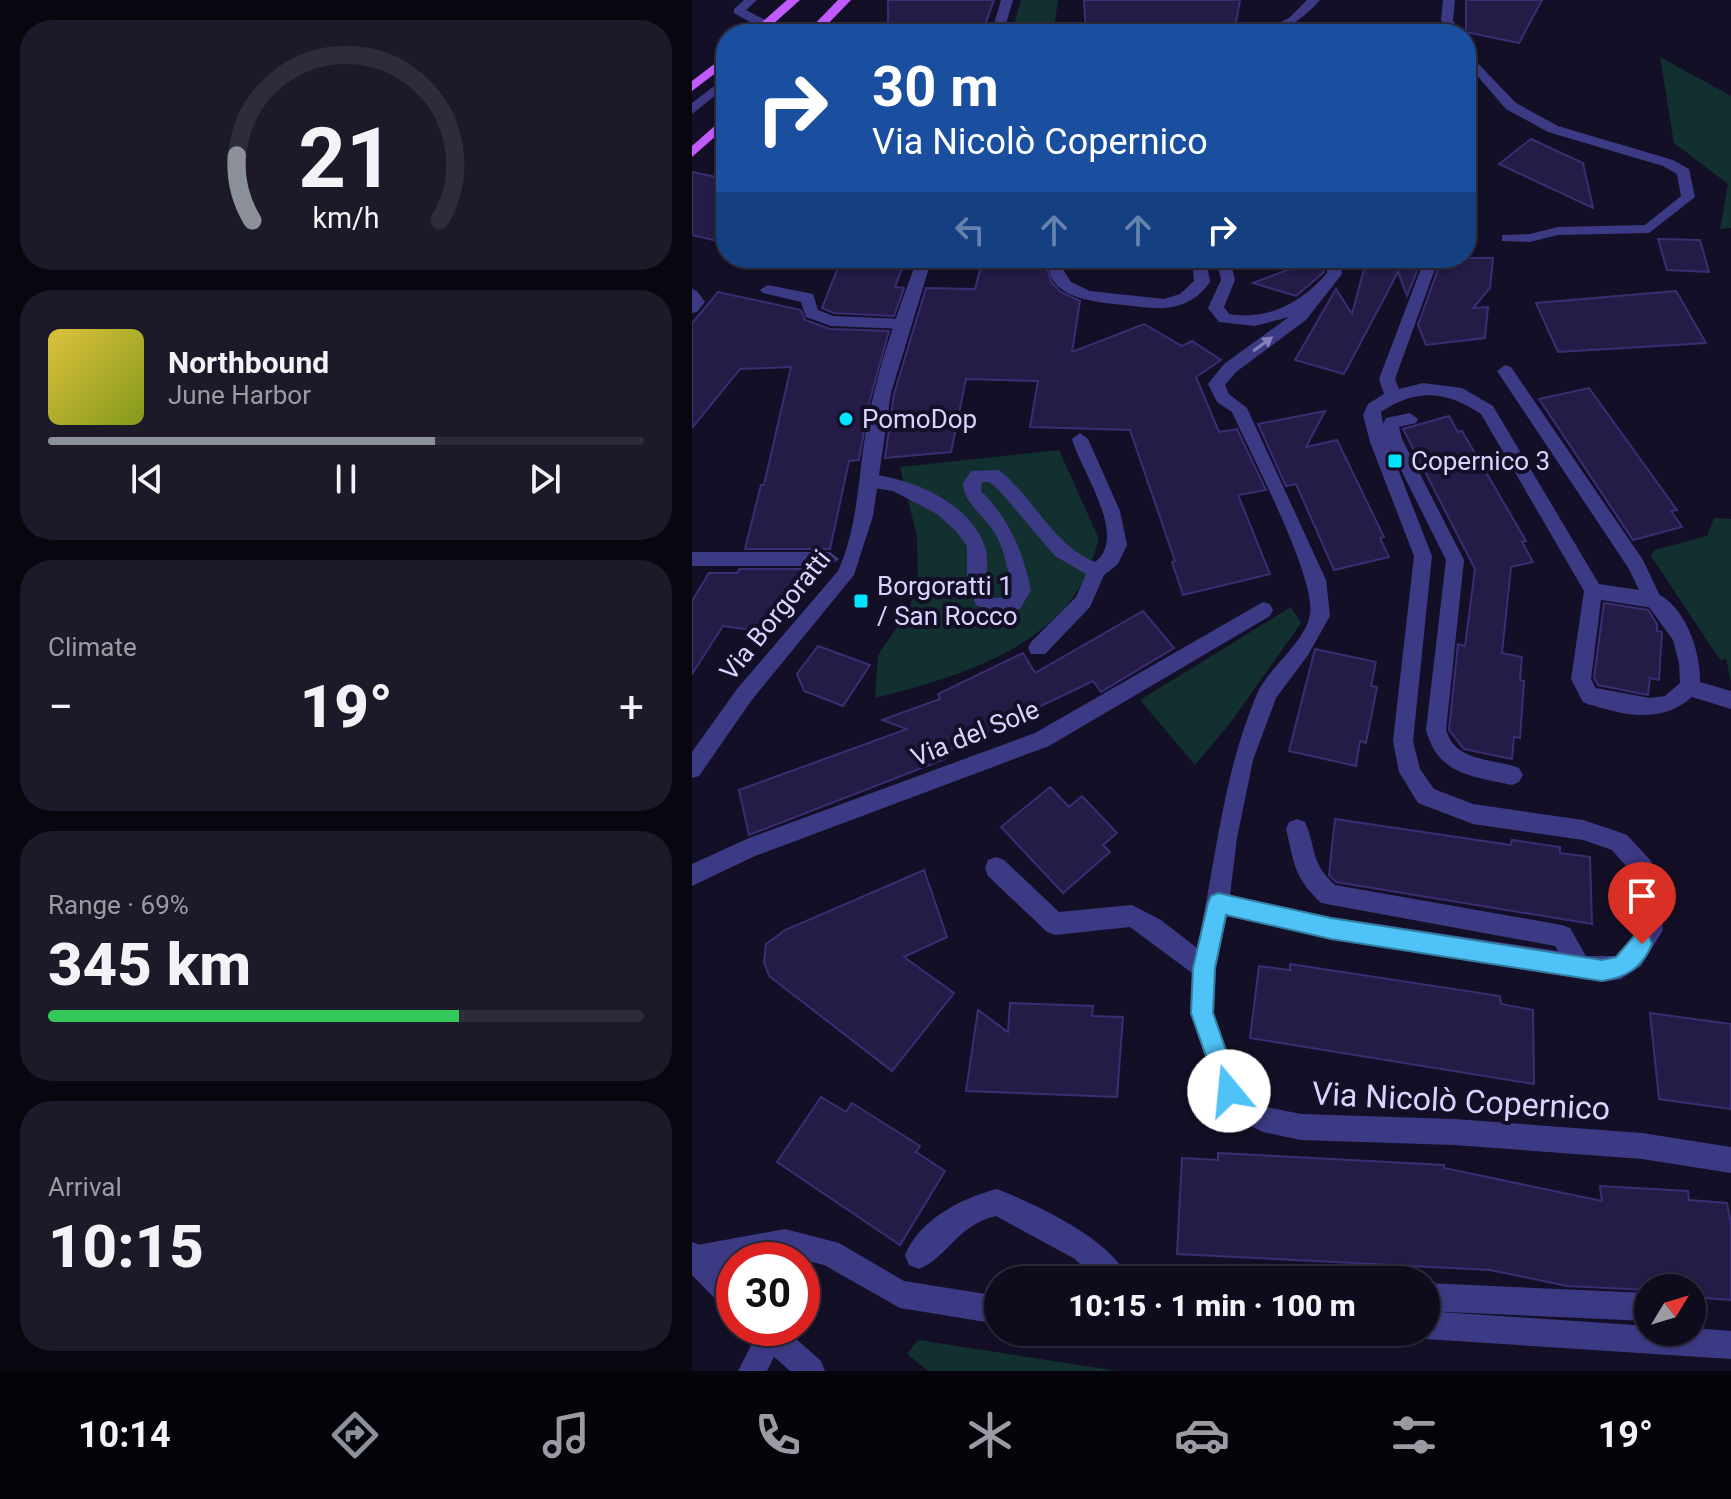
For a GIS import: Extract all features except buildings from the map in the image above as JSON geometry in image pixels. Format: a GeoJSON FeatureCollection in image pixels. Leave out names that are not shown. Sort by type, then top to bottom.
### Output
{"type":"FeatureCollection","features":[{"type":"Feature","properties":{"kind":"main road"},"geometry":{"type":"LineString","coordinates":[[767,24],[794,0]]}},
{"type":"Feature","properties":{"kind":"main road"},"geometry":{"type":"LineString","coordinates":[[821,24],[845,0]]}},
{"type":"Feature","properties":{"kind":"main road"},"geometry":{"type":"LineString","coordinates":[[692,87],[716,67]]}},
{"type":"Feature","properties":{"kind":"main road"},"geometry":{"type":"LineString","coordinates":[[692,153],[716,130]]}},
{"type":"Feature","properties":{"kind":"street"},"geometry":{"type":"LineString","coordinates":[[751,0],[738,11],[753,24]]}},
{"type":"Feature","properties":{"kind":"street"},"geometry":{"type":"LineString","coordinates":[[1000,24],[1007,0]]}},
{"type":"Feature","properties":{"kind":"street"},"geometry":{"type":"LineString","coordinates":[[1284,24],[1293,20],[1314,0]]}},
{"type":"Feature","properties":{"kind":"street"},"geometry":{"type":"LineString","coordinates":[[1449,0],[1449,24]]}},
{"type":"Feature","properties":{"kind":"street"},"geometry":{"type":"LineString","coordinates":[[1476,66],[1511,106],[1553,129],[1668,163],[1684,172],[1686,183],[1688,197],[1649,229],[1558,231],[1530,238],[1507,238]]}},
{"type":"Feature","properties":{"kind":"street"},"geometry":{"type":"LineString","coordinates":[[692,110],[716,88]]}},
{"type":"Feature","properties":{"kind":"street","name":"Via Borgoratti"},"geometry":{"type":"LineString","coordinates":[[692,769],[744,695],[845,575],[861,537],[878,410],[922,268]]}},
{"type":"Feature","properties":{"kind":"street"},"geometry":{"type":"LineString","coordinates":[[1055,268],[1065,285],[1087,296],[1164,304],[1176,303],[1195,292],[1202,282],[1200,268]]}},
{"type":"Feature","properties":{"kind":"street"},"geometry":{"type":"LineString","coordinates":[[1225,268],[1228,280],[1216,308],[1224,318],[1251,323],[1274,318],[1324,288],[1335,274],[1335,268]]}},
{"type":"Feature","properties":{"kind":"street"},"geometry":{"type":"LineString","coordinates":[[1393,396],[1387,379],[1428,268]]}},
{"type":"Feature","properties":{"kind":"street","name":"Via Nicolò Copernico"},"geometry":{"type":"LineString","coordinates":[[1324,288],[1301,316],[1230,368],[1216,384],[1223,398],[1239,408],[1252,443],[1317,580],[1320,616],[1301,649],[1267,694],[1243,760],[1226,838],[1218,903],[1204,968],[1202,1013],[1229,1091],[1241,1108],[1263,1119],[1301,1127],[1454,1132],[1642,1146],[1731,1160]]}},
{"type":"Feature","properties":{"kind":"street"},"geometry":{"type":"LineString","coordinates":[[768,290],[808,298],[811,313],[831,321],[904,324]]}},
{"type":"Feature","properties":{"kind":"street"},"geometry":{"type":"LineString","coordinates":[[692,294],[697,302],[692,308]]}},
{"type":"Feature","properties":{"kind":"street"},"geometry":{"type":"LineString","coordinates":[[1505,371],[1636,565],[1653,600],[1668,613],[1680,633],[1691,670],[1690,688]]}},
{"type":"Feature","properties":{"kind":"street"},"geometry":{"type":"LineString","coordinates":[[1512,775],[1458,761],[1442,750],[1437,741],[1455,560],[1371,415],[1374,408],[1393,396],[1423,389],[1444,389],[1462,394],[1487,410],[1593,591],[1581,679],[1590,696],[1648,708],[1672,703],[1690,688],[1731,700]]}},
{"type":"Feature","properties":{"kind":"street"},"geometry":{"type":"LineString","coordinates":[[1218,903],[1331,928],[1602,970],[1621,967],[1651,930],[1644,870],[1619,842],[1583,830],[1473,814],[1426,796],[1410,772],[1403,741],[1423,556],[1386,440],[1392,422],[1410,419]]}},
{"type":"Feature","properties":{"kind":"street"},"geometry":{"type":"LineString","coordinates":[[1038,648],[1083,602],[1097,570],[1111,564],[1121,540],[1084,458],[1080,439]]}},
{"type":"Feature","properties":{"kind":"street"},"geometry":{"type":"LineString","coordinates":[[868,481],[895,484],[910,490],[963,527],[976,545],[979,563],[976,584],[980,595],[998,608],[1013,604],[1022,590],[1011,543],[994,515],[972,493],[977,476],[993,475],[1003,482],[1042,530],[1071,559],[1097,570]]}},
{"type":"Feature","properties":{"kind":"street"},"geometry":{"type":"LineString","coordinates":[[692,559],[830,559]]}},
{"type":"Feature","properties":{"kind":"street"},"geometry":{"type":"LineString","coordinates":[[1593,591],[1653,600]]}},
{"type":"Feature","properties":{"kind":"street","name":"Via del Sole"},"geometry":{"type":"LineString","coordinates":[[692,875],[749,848],[1042,740],[1263,610]]}},
{"type":"Feature","properties":{"kind":"street"},"geometry":{"type":"LineString","coordinates":[[1297,829],[1308,875],[1329,895],[1562,936],[1580,968]]}},
{"type":"Feature","properties":{"kind":"street"},"geometry":{"type":"LineString","coordinates":[[996,868],[1055,924],[1132,916],[1153,928],[1204,968]]}},
{"type":"Feature","properties":{"kind":"street"},"geometry":{"type":"LineString","coordinates":[[919,1255],[952,1220],[971,1208],[997,1202],[1085,1249],[1101,1266]]}},
{"type":"Feature","properties":{"kind":"street"},"geometry":{"type":"LineString","coordinates":[[693,1257],[785,1242],[829,1253],[900,1294],[984,1308]]}},
{"type":"Feature","properties":{"kind":"street"},"geometry":{"type":"LineString","coordinates":[[693,1257],[716,1280]]}},
{"type":"Feature","properties":{"kind":"street"},"geometry":{"type":"LineString","coordinates":[[1440,1298],[1634,1306]]}},
{"type":"Feature","properties":{"kind":"street"},"geometry":{"type":"LineString","coordinates":[[1440,1326],[1634,1336]]}},
{"type":"Feature","properties":{"kind":"street"},"geometry":{"type":"LineString","coordinates":[[1706,1342],[1731,1345]]}},
{"type":"Feature","properties":{"kind":"street"},"geometry":{"type":"LineString","coordinates":[[752,1371],[762,1346]]}},
{"type":"Feature","properties":{"kind":"street"},"geometry":{"type":"LineString","coordinates":[[783,1346],[811,1371]]}},
{"type":"Feature","properties":{"kind":"green space"},"geometry":{"type":"Polygon","coordinates":[[[1021,0],[1058,0],[1054,24],[1014,24],[1021,0]]]}},
{"type":"Feature","properties":{"kind":"green space"},"geometry":{"type":"Polygon","coordinates":[[[1660,57],[1731,96],[1731,228],[1720,229],[1728,184],[1674,143],[1660,57]]]}},
{"type":"Feature","properties":{"kind":"green space"},"geometry":{"type":"Polygon","coordinates":[[[1059,450],[1099,539],[1087,574],[1070,601],[1049,623],[996,658],[966,671],[875,698],[878,655],[904,617],[918,588],[917,537],[900,467],[1059,450]]]}},
{"type":"Feature","properties":{"kind":"green space"},"geometry":{"type":"Polygon","coordinates":[[[1714,518],[1731,519],[1731,681],[1726,659],[1720,660],[1651,556],[1654,550],[1707,536],[1714,518]]]}},
{"type":"Feature","properties":{"kind":"green space"},"geometry":{"type":"Polygon","coordinates":[[[1291,607],[1301,623],[1231,722],[1195,765],[1140,700],[1291,607]]]}},
{"type":"Feature","properties":{"kind":"green space"},"geometry":{"type":"Polygon","coordinates":[[[918,1340],[1118,1371],[928,1371],[907,1354],[918,1340]]]}},
{"type":"Feature","properties":{"kind":"place","name":"PomoDop"},"geometry":{"type":"Point","coordinates":[846,419]}},
{"type":"Feature","properties":{"kind":"place","name":"Copernico 3"},"geometry":{"type":"Point","coordinates":[1395,461]}},
{"type":"Feature","properties":{"kind":"place","name":"Borgoratti 1 / San Rocco"},"geometry":{"type":"Point","coordinates":[861,601]}},
{"type":"Feature","properties":{"kind":"route"},"geometry":{"type":"LineString","coordinates":[[1229,1091],[1202,1013],[1204,968],[1218,903],[1331,928],[1580,968],[1602,970],[1621,967],[1633,958],[1642,944]]}}]}
